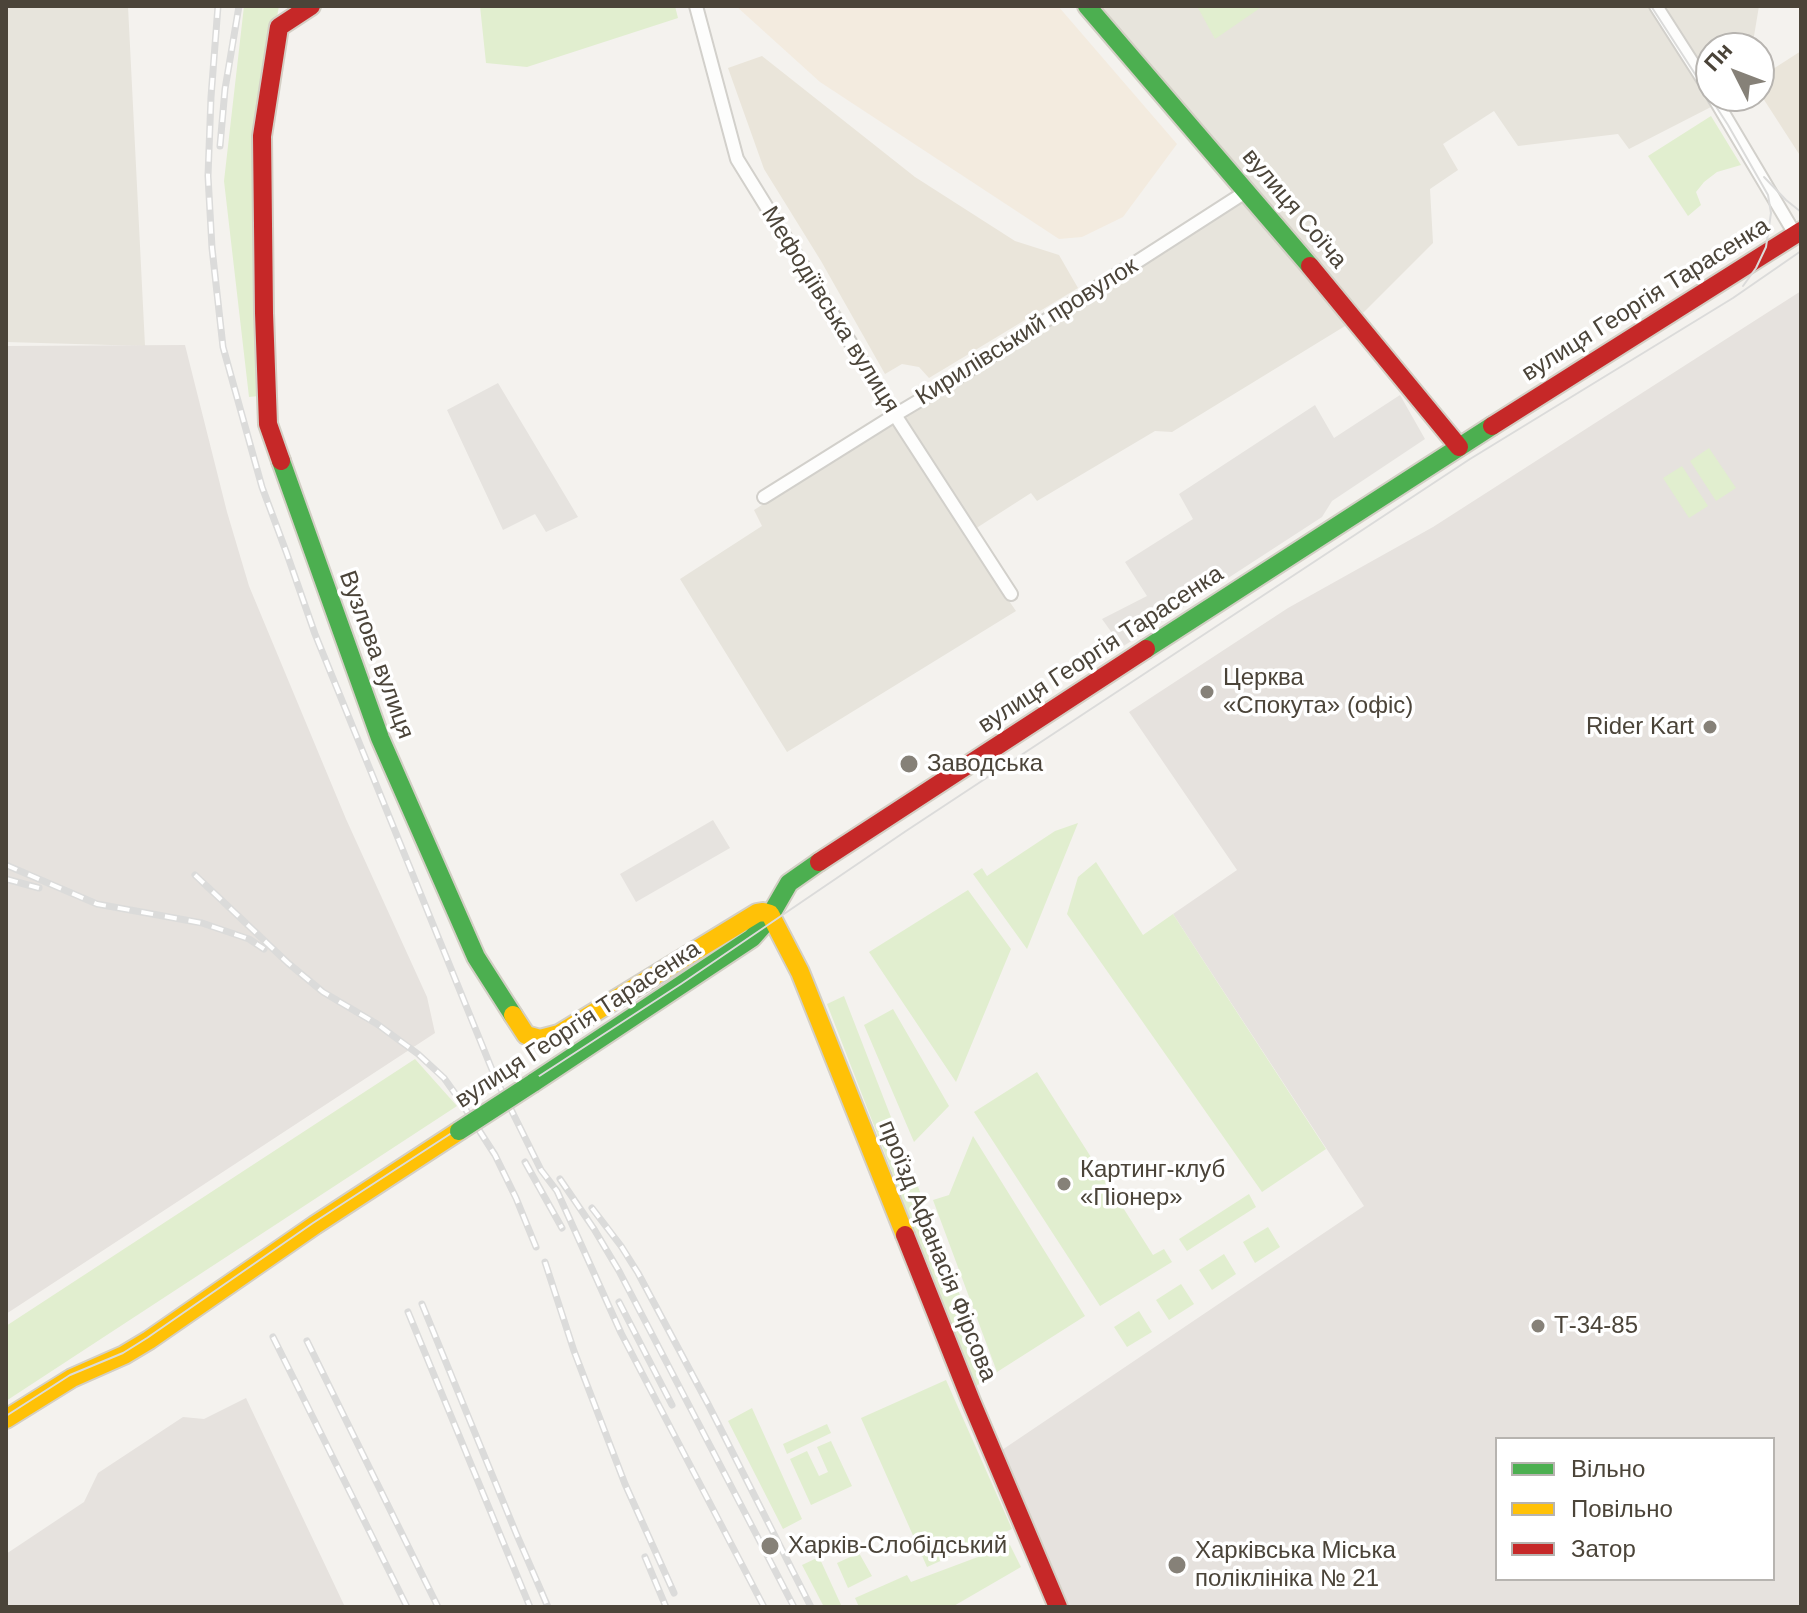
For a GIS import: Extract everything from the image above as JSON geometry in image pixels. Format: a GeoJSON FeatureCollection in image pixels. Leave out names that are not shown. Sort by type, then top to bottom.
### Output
{"type":"FeatureCollection","features":[{"type":"Feature","properties":{"kind":"street","name":"Вузлова вулиця"},"geometry":{"type":"LineString","coordinates":[[311,6],[279,27],[262,136],[268,424],[380,738],[476,957],[526,1035],[540,1039],[559,1034],[757,913],[770,914]]}},
{"type":"Feature","properties":{"kind":"street","name":"Мефодіївська вулиця"},"geometry":{"type":"LineString","coordinates":[[696,6],[737,159],[895,415],[1011,594]]}},
{"type":"Feature","properties":{"kind":"street","name":"вулиця Соїча"},"geometry":{"type":"LineString","coordinates":[[1087,6],[1421,397],[1459,447]]}},
{"type":"Feature","properties":{"kind":"street"},"geometry":{"type":"LineString","coordinates":[[1656,6],[1695,67]]}},
{"type":"Feature","properties":{"kind":"street"},"geometry":{"type":"LineString","coordinates":[[1723,112],[1798,232]]}},
{"type":"Feature","properties":{"kind":"street","name":"Кирилівський провулок"},"geometry":{"type":"LineString","coordinates":[[764,497],[973,368],[1247,191]]}},
{"type":"Feature","properties":{"kind":"street","name":"вулиця Георгія Тарасенка"},"geometry":{"type":"LineString","coordinates":[[6,1419],[72,1378],[149,1340],[315,1225],[682,986],[752,938],[783,891],[801,874],[892,813],[1798,232]]}},
{"type":"Feature","properties":{"kind":"street","name":"проїзд Афанасія Фірсова"},"geometry":{"type":"LineString","coordinates":[[770,914],[800,972],[966,1389],[1058,1607]]}},
{"type":"Feature","properties":{"kind":"shaded area"},"geometry":{"type":"Polygon","coordinates":[[[6,6],[128,6],[145,346],[6,342],[6,6]]]}},
{"type":"Feature","properties":{"kind":"shaded area"},"geometry":{"type":"Polygon","coordinates":[[[736,6],[1058,6],[1177,144],[1123,217],[1082,237],[1059,239],[820,82],[736,6]]]}},
{"type":"Feature","properties":{"kind":"shaded area"},"geometry":{"type":"Polygon","coordinates":[[[1095,6],[1759,6],[1755,32],[1695,32],[1695,112],[1701,112],[1629,149],[1618,134],[1518,146],[1494,111],[1443,144],[1458,170],[1430,189],[1433,243],[1363,313],[1095,6]]]}},
{"type":"Feature","properties":{"kind":"shaded area"},"geometry":{"type":"Polygon","coordinates":[[[1801,51],[1801,157],[1772,112],[1775,112],[1775,68],[1801,51]]]}},
{"type":"Feature","properties":{"kind":"shaded area"},"geometry":{"type":"Polygon","coordinates":[[[762,56],[915,177],[1015,241],[1059,255],[1078,288],[929,378],[919,367],[902,364],[885,374],[764,169],[728,68],[762,56]]]}},
{"type":"Feature","properties":{"kind":"shaded area"},"geometry":{"type":"Polygon","coordinates":[[[1244,200],[1350,323],[1172,432],[1155,431],[1037,501],[1031,493],[964,536],[1016,611],[787,752],[680,579],[762,526],[754,510],[1244,200]]]}},
{"type":"Feature","properties":{"kind":"shaded area"},"geometry":{"type":"Polygon","coordinates":[[[1801,291],[1801,1607],[1064,1607],[1002,1450],[1364,1206],[1173,914],[1237,870],[1129,712],[1288,608],[1433,527],[1801,291]]]}},
{"type":"Feature","properties":{"kind":"shaded area"},"geometry":{"type":"Polygon","coordinates":[[[185,345],[249,586],[346,819],[427,997],[435,1033],[6,1314],[6,346],[185,345]]]}},
{"type":"Feature","properties":{"kind":"shaded area"},"geometry":{"type":"Polygon","coordinates":[[[498,383],[578,517],[546,532],[535,514],[503,530],[447,410],[498,383]]]}},
{"type":"Feature","properties":{"kind":"shaded area"},"geometry":{"type":"Polygon","coordinates":[[[1400,395],[1425,439],[1332,501],[1322,517],[1122,647],[1102,619],[1147,596],[1125,562],[1193,519],[1179,494],[1315,405],[1334,438],[1400,395]]]}},
{"type":"Feature","properties":{"kind":"shaded area"},"geometry":{"type":"Polygon","coordinates":[[[713,820],[730,848],[636,902],[620,874],[713,820]]]}},
{"type":"Feature","properties":{"kind":"shaded area"},"geometry":{"type":"Polygon","coordinates":[[[246,1398],[345,1607],[6,1607],[6,1554],[84,1502],[98,1473],[183,1417],[204,1419],[246,1398]]]}},
{"type":"Feature","properties":{"kind":"green space"},"geometry":{"type":"Polygon","coordinates":[[[244,6],[279,6],[255,137],[259,396],[249,397],[224,181],[244,6]]]}},
{"type":"Feature","properties":{"kind":"green space"},"geometry":{"type":"Polygon","coordinates":[[[480,6],[675,6],[678,18],[527,67],[486,63],[480,6]]]}},
{"type":"Feature","properties":{"kind":"green space"},"geometry":{"type":"Polygon","coordinates":[[[1197,6],[1263,6],[1215,39],[1197,6]]]}},
{"type":"Feature","properties":{"kind":"green space"},"geometry":{"type":"Polygon","coordinates":[[[1711,116],[1741,165],[1717,172],[1704,182],[1696,192],[1701,205],[1688,216],[1648,156],[1711,116]]]}},
{"type":"Feature","properties":{"kind":"green space"},"geometry":{"type":"Polygon","coordinates":[[[1709,448],[1736,488],[1716,501],[1690,461],[1709,448]]]}},
{"type":"Feature","properties":{"kind":"green space"},"geometry":{"type":"Polygon","coordinates":[[[1682,466],[1708,506],[1689,518],[1663,478],[1682,466]]]}},
{"type":"Feature","properties":{"kind":"green space"},"geometry":{"type":"Polygon","coordinates":[[[1078,823],[1027,949],[973,874],[982,868],[987,876],[1055,831],[1078,823]]]}},
{"type":"Feature","properties":{"kind":"green space"},"geometry":{"type":"Polygon","coordinates":[[[1096,862],[1143,935],[1173,914],[1326,1149],[1262,1192],[1067,914],[1078,877],[1096,862]]]}},
{"type":"Feature","properties":{"kind":"green space"},"geometry":{"type":"Polygon","coordinates":[[[968,890],[1011,949],[956,1082],[869,952],[968,890]]]}},
{"type":"Feature","properties":{"kind":"green space"},"geometry":{"type":"Polygon","coordinates":[[[844,996],[991,1375],[975,1387],[827,1004],[844,996]]]}},
{"type":"Feature","properties":{"kind":"green space"},"geometry":{"type":"Polygon","coordinates":[[[893,1009],[949,1106],[914,1142],[864,1025],[893,1009]]]}},
{"type":"Feature","properties":{"kind":"green space"},"geometry":{"type":"Polygon","coordinates":[[[415,1059],[457,1106],[6,1401],[6,1326],[415,1059]]]}},
{"type":"Feature","properties":{"kind":"green space","name":"Картинг-клуб «Піонер»"},"geometry":{"type":"Polygon","coordinates":[[[1037,1072],[1153,1255],[1164,1249],[1172,1262],[1100,1306],[974,1112],[1037,1072]]]}},
{"type":"Feature","properties":{"kind":"green space"},"geometry":{"type":"Polygon","coordinates":[[[973,1136],[1085,1316],[997,1372],[933,1200],[949,1195],[973,1136]]]}},
{"type":"Feature","properties":{"kind":"green space"},"geometry":{"type":"Polygon","coordinates":[[[1249,1194],[1256,1207],[1187,1251],[1179,1239],[1249,1194]]]}},
{"type":"Feature","properties":{"kind":"green space"},"geometry":{"type":"Polygon","coordinates":[[[1268,1227],[1280,1247],[1255,1263],[1243,1242],[1268,1227]]]}},
{"type":"Feature","properties":{"kind":"green space"},"geometry":{"type":"Polygon","coordinates":[[[1224,1254],[1236,1274],[1212,1290],[1199,1270],[1224,1254]]]}},
{"type":"Feature","properties":{"kind":"green space"},"geometry":{"type":"Polygon","coordinates":[[[1181,1284],[1194,1304],[1169,1320],[1156,1300],[1181,1284]]]}},
{"type":"Feature","properties":{"kind":"green space"},"geometry":{"type":"Polygon","coordinates":[[[1139,1311],[1152,1332],[1127,1347],[1114,1327],[1139,1311]]]}},
{"type":"Feature","properties":{"kind":"green space"},"geometry":{"type":"Polygon","coordinates":[[[946,1380],[1012,1529],[927,1567],[861,1418],[946,1380]]]}},
{"type":"Feature","properties":{"kind":"green space"},"geometry":{"type":"Polygon","coordinates":[[[752,1408],[802,1519],[783,1529],[728,1421],[752,1408]]]}},
{"type":"Feature","properties":{"kind":"green space"},"geometry":{"type":"Polygon","coordinates":[[[827,1424],[831,1433],[787,1454],[783,1444],[827,1424]]]}},
{"type":"Feature","properties":{"kind":"green space"},"geometry":{"type":"Polygon","coordinates":[[[831,1441],[852,1486],[811,1505],[790,1459],[807,1451],[819,1476],[828,1472],[817,1447],[831,1441]]]}},
{"type":"Feature","properties":{"kind":"green space"},"geometry":{"type":"Polygon","coordinates":[[[1010,1545],[1021,1567],[952,1607],[859,1607],[855,1598],[907,1575],[911,1582],[1010,1545]]]}},
{"type":"Feature","properties":{"kind":"green space"},"geometry":{"type":"Polygon","coordinates":[[[859,1553],[872,1576],[848,1588],[837,1563],[859,1553]]]}},
{"type":"Feature","properties":{"kind":"green space"},"geometry":{"type":"Polygon","coordinates":[[[819,1557],[842,1607],[824,1607],[802,1565],[819,1557]]]}},
{"type":"Feature","properties":{"kind":"tram line"},"geometry":{"type":"LineString","coordinates":[[1651,6],[1728,125],[1768,195],[1771,213],[1766,247],[1743,286]]}},
{"type":"Feature","properties":{"kind":"tram line"},"geometry":{"type":"LineString","coordinates":[[1764,177],[1801,212]]}},
{"type":"Feature","properties":{"kind":"tram line"},"geometry":{"type":"LineString","coordinates":[[6,1416],[70,1375],[123,1353],[147,1338],[313,1223],[681,984],[906,831],[1470,459],[1733,298],[1801,251]]}},
{"type":"Feature","properties":{"kind":"railway"},"geometry":{"type":"LineString","coordinates":[[218,6],[208,176],[212,248],[223,347],[262,487],[315,634],[495,1077],[541,1170],[557,1191],[621,1333],[764,1607]]}},
{"type":"Feature","properties":{"kind":"railway"},"geometry":{"type":"LineString","coordinates":[[220,146],[225,89],[239,6]]}},
{"type":"Feature","properties":{"kind":"railway"},"geometry":{"type":"LineString","coordinates":[[6,865],[97,904],[202,923],[249,939],[264,949]]}},
{"type":"Feature","properties":{"kind":"railway"},"geometry":{"type":"LineString","coordinates":[[195,875],[323,992],[377,1024],[444,1078],[495,1155],[536,1247]]}},
{"type":"Feature","properties":{"kind":"railway"},"geometry":{"type":"LineString","coordinates":[[6,879],[39,888]]}},
{"type":"Feature","properties":{"kind":"railway"},"geometry":{"type":"LineString","coordinates":[[525,1162],[562,1228]]}},
{"type":"Feature","properties":{"kind":"railway"},"geometry":{"type":"LineString","coordinates":[[560,1179],[619,1271],[794,1607]]}},
{"type":"Feature","properties":{"kind":"railway"},"geometry":{"type":"LineString","coordinates":[[592,1208],[638,1273],[811,1607]]}},
{"type":"Feature","properties":{"kind":"railway"},"geometry":{"type":"LineString","coordinates":[[545,1262],[574,1351],[625,1484],[674,1593]]}},
{"type":"Feature","properties":{"kind":"railway"},"geometry":{"type":"LineString","coordinates":[[619,1302],[672,1405]]}},
{"type":"Feature","properties":{"kind":"railway"},"geometry":{"type":"LineString","coordinates":[[422,1304],[548,1607]]}},
{"type":"Feature","properties":{"kind":"railway"},"geometry":{"type":"LineString","coordinates":[[408,1312],[530,1607]]}},
{"type":"Feature","properties":{"kind":"railway"},"geometry":{"type":"LineString","coordinates":[[273,1337],[407,1607]]}},
{"type":"Feature","properties":{"kind":"railway"},"geometry":{"type":"LineString","coordinates":[[307,1341],[438,1607]]}},
{"type":"Feature","properties":{"kind":"railway"},"geometry":{"type":"LineString","coordinates":[[645,1557],[666,1607]]}},
{"type":"Feature","properties":{"kind":"traffic: fast"},"geometry":{"type":"LineString","coordinates":[[1087,6],[1310,266]]}},
{"type":"Feature","properties":{"kind":"traffic: fast"},"geometry":{"type":"LineString","coordinates":[[1146,649],[1492,426]]}},
{"type":"Feature","properties":{"kind":"traffic: fast"},"geometry":{"type":"LineString","coordinates":[[281,461],[380,738],[476,957],[513,1015]]}},
{"type":"Feature","properties":{"kind":"traffic: fast"},"geometry":{"type":"LineString","coordinates":[[533,1083],[752,938],[767,921],[789,883],[819,862]]}},
{"type":"Feature","properties":{"kind":"traffic: fast"},"geometry":{"type":"LineString","coordinates":[[459,1131],[533,1083]]}},
{"type":"Feature","properties":{"kind":"traffic: slow"},"geometry":{"type":"LineString","coordinates":[[513,1015],[526,1035],[540,1039],[559,1034],[757,913],[770,914]]}},
{"type":"Feature","properties":{"kind":"traffic: slow"},"geometry":{"type":"LineString","coordinates":[[770,914],[800,972],[905,1235]]}},
{"type":"Feature","properties":{"kind":"traffic: slow"},"geometry":{"type":"LineString","coordinates":[[6,1419],[72,1378],[149,1340],[315,1225],[459,1131]]}},
{"type":"Feature","properties":{"kind":"traffic: jam"},"geometry":{"type":"LineString","coordinates":[[281,461],[268,424],[262,136],[279,27],[311,6]]}},
{"type":"Feature","properties":{"kind":"traffic: jam"},"geometry":{"type":"LineString","coordinates":[[1492,426],[1801,231]]}},
{"type":"Feature","properties":{"kind":"traffic: jam"},"geometry":{"type":"LineString","coordinates":[[1310,266],[1459,447]]}},
{"type":"Feature","properties":{"kind":"traffic: jam"},"geometry":{"type":"LineString","coordinates":[[819,862],[1146,649]]}},
{"type":"Feature","properties":{"kind":"traffic: jam"},"geometry":{"type":"LineString","coordinates":[[905,1235],[1058,1607]]}},
{"type":"Feature","properties":{"kind":"place","name":"Церква «Спокута» (офіс)"},"geometry":{"type":"Point","coordinates":[1207,692]}},
{"type":"Feature","properties":{"kind":"place","name":"Rider Kart"},"geometry":{"type":"Point","coordinates":[1710,727]}},
{"type":"Feature","properties":{"kind":"place","name":"Заводська"},"geometry":{"type":"Point","coordinates":[909,764]}},
{"type":"Feature","properties":{"kind":"place","name":"Картинг-клуб «Піонер»"},"geometry":{"type":"Point","coordinates":[1064,1184]}},
{"type":"Feature","properties":{"kind":"place","name":"Т-34-85"},"geometry":{"type":"Point","coordinates":[1538,1326]}},
{"type":"Feature","properties":{"kind":"place","name":"Харків-Слобідський"},"geometry":{"type":"Point","coordinates":[770,1546]}},
{"type":"Feature","properties":{"kind":"place","name":"Харківська Міська поліклініка № 21"},"geometry":{"type":"Point","coordinates":[1177,1565]}}]}
